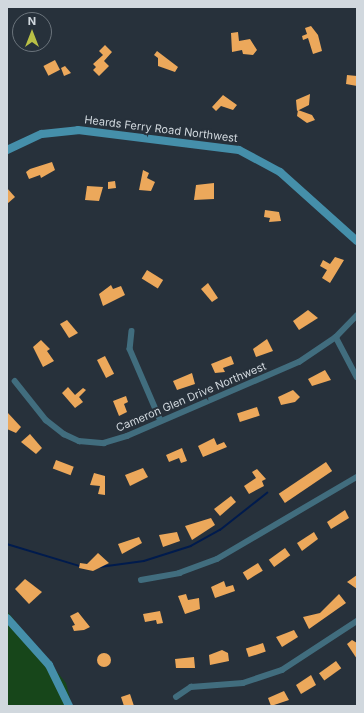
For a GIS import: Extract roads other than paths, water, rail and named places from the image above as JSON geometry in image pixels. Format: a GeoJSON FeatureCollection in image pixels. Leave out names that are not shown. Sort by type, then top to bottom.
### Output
{"type":"FeatureCollection","features":[{"type":"Feature","properties":{"kind":"street","name":"Heards Ferry Road Northwest"},"geometry":{"type":"LineString","coordinates":[[7,150],[42,134],[78,130],[239,150],[280,172],[357,241]]}},
{"type":"Feature","properties":{"kind":"street","name":"Cameron Glen Drive Northwest"},"geometry":{"type":"LineString","coordinates":[[15,381],[50,425],[79,441],[111,441],[161,422],[299,362],[336,337],[357,315]]}},
{"type":"Feature","properties":{"kind":"street"},"geometry":{"type":"LineString","coordinates":[[132,331],[130,349],[161,422]]}},
{"type":"Feature","properties":{"kind":"street"},"geometry":{"type":"LineString","coordinates":[[336,337],[357,377]]}},
{"type":"Feature","properties":{"kind":"street"},"geometry":{"type":"LineString","coordinates":[[141,580],[179,573],[217,559],[357,477]]}},
{"type":"Feature","properties":{"kind":"street"},"geometry":{"type":"LineString","coordinates":[[7,618],[49,665],[69,706]]}},
{"type":"Feature","properties":{"kind":"street"},"geometry":{"type":"LineString","coordinates":[[176,697],[191,687],[243,683],[282,670],[357,621]]}},
{"type":"Feature","properties":{"kind":"waterway"},"geometry":{"type":"LineString","coordinates":[[100,567],[144,561],[191,546],[220,530],[267,493]]}},
{"type":"Feature","properties":{"kind":"waterway"},"geometry":{"type":"LineString","coordinates":[[7,544],[80,566]]}}]}
